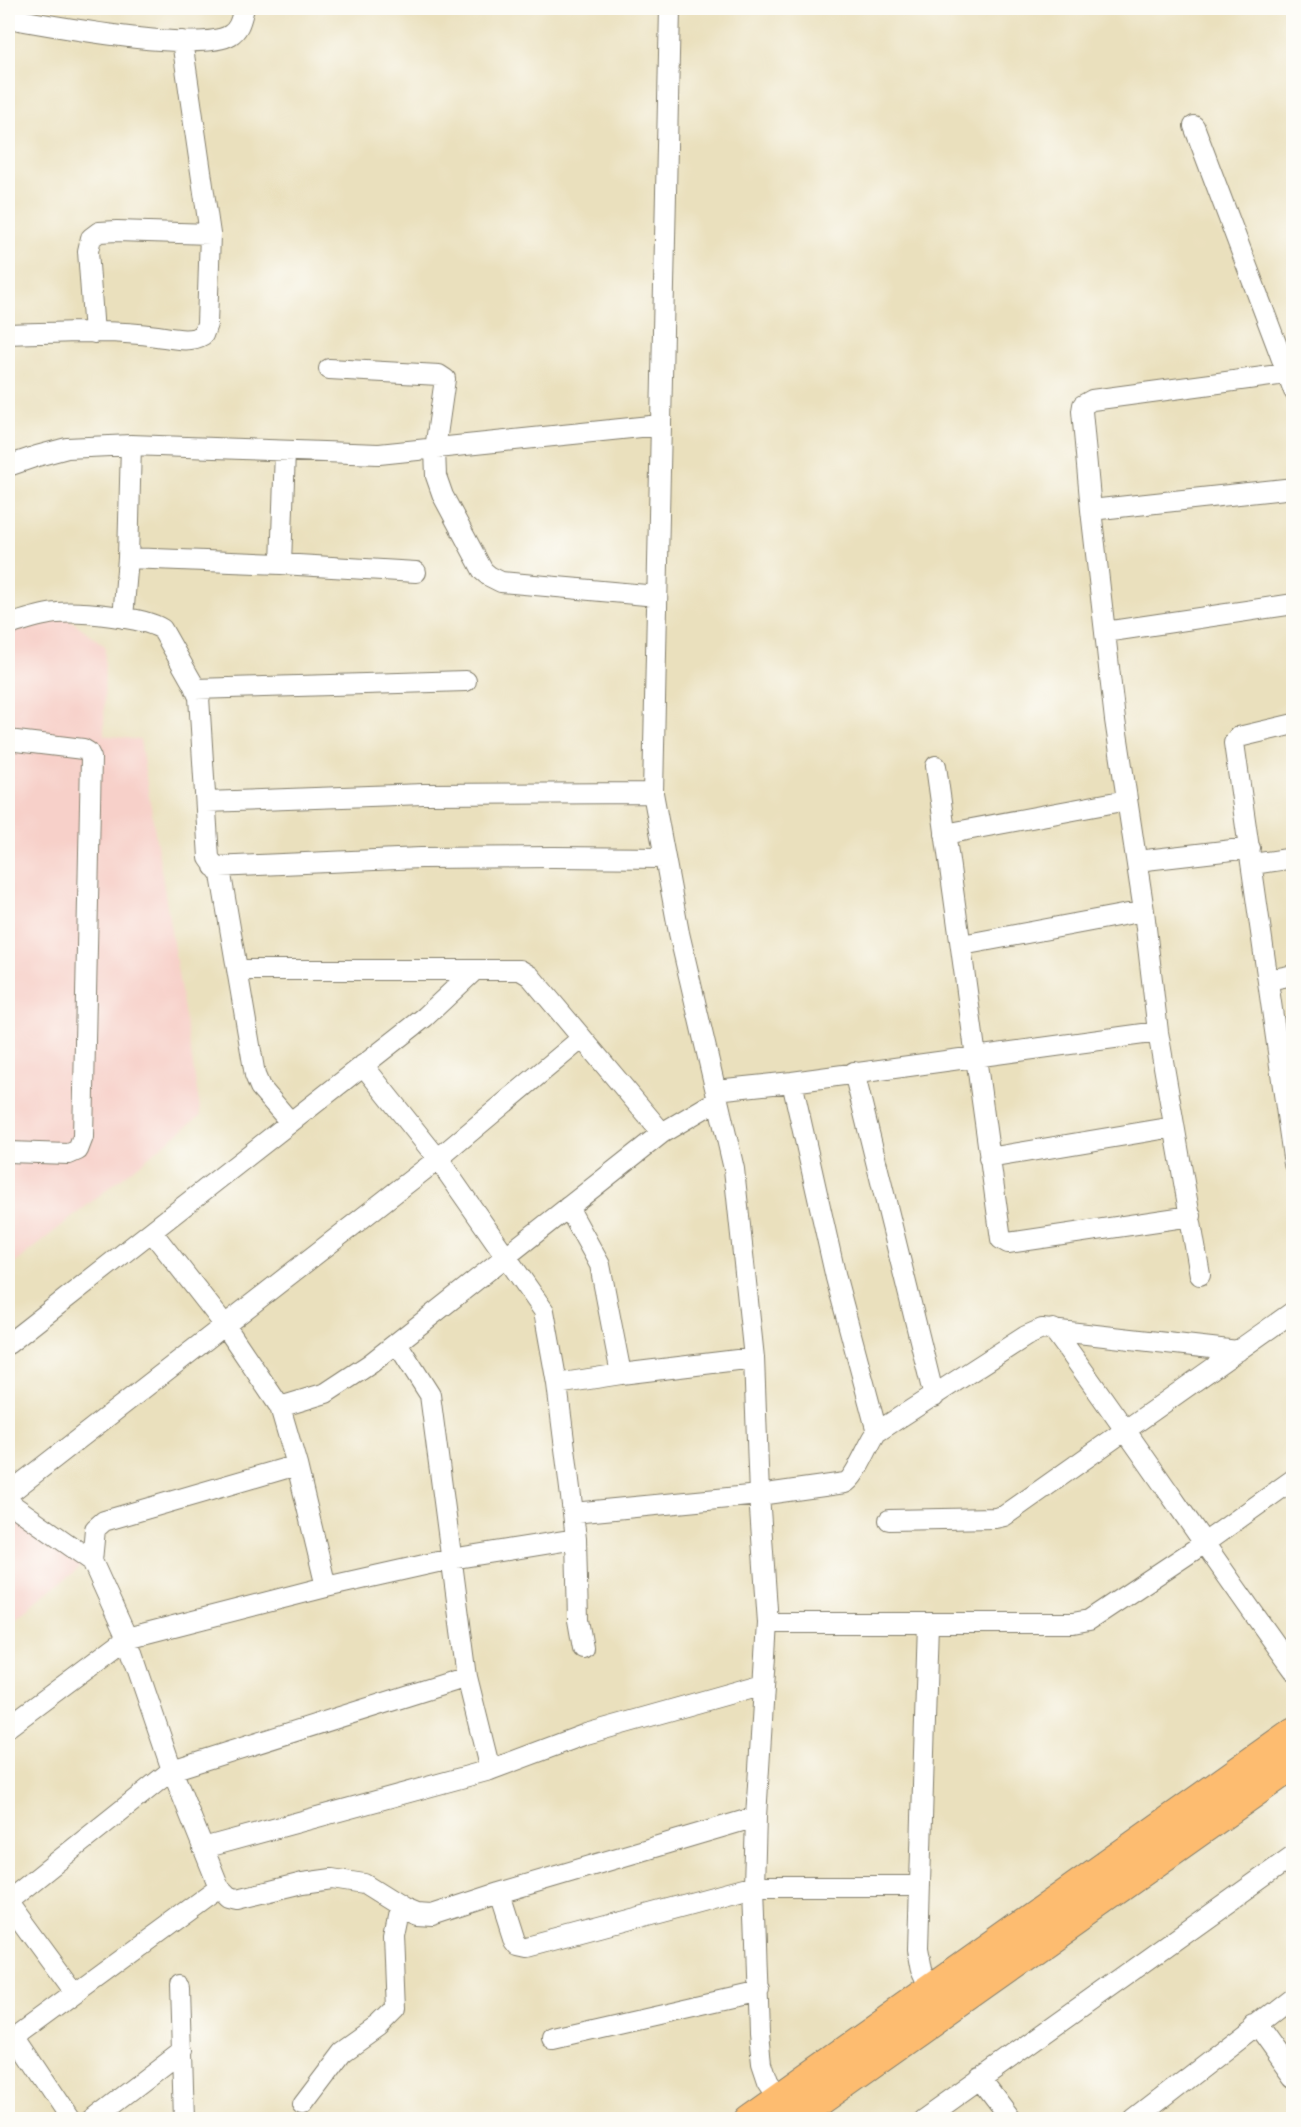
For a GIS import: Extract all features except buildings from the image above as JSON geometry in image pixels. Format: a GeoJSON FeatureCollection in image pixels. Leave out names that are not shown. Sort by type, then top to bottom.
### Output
{"type":"FeatureCollection","features":[{"type":"Feature","properties":{"kind":"highway"},"geometry":{"type":"LineString","coordinates":[[787,2112],[931,1989],[1293,1732]]}},
{"type":"Feature","properties":{"kind":"highway"},"geometry":{"type":"LineString","coordinates":[[749,2120],[787,2112],[1293,1764]]}},
{"type":"Feature","properties":{"kind":"street"},"geometry":{"type":"LineString","coordinates":[[8,18],[127,37],[182,41],[213,40],[230,35],[239,26],[244,8]]}},
{"type":"Feature","properties":{"kind":"street"},"geometry":{"type":"LineString","coordinates":[[670,8],[653,793],[679,933],[734,1169],[754,1358],[759,1496],[768,1623],[754,1886],[759,2034],[762,2062],[768,2081],[787,2112]]}},
{"type":"Feature","properties":{"kind":"street"},"geometry":{"type":"LineString","coordinates":[[8,334],[142,334],[187,340],[197,339],[203,335],[207,324],[210,234],[182,41]]}},
{"type":"Feature","properties":{"kind":"street"},"geometry":{"type":"LineString","coordinates":[[1194,126],[1291,378],[1086,402],[1082,411],[1105,632],[1144,910],[1158,1032],[1200,1275]]}},
{"type":"Feature","properties":{"kind":"street"},"geometry":{"type":"LineString","coordinates":[[94,333],[88,251],[91,238],[99,232],[117,231],[210,234]]}},
{"type":"Feature","properties":{"kind":"street"},"geometry":{"type":"LineString","coordinates":[[329,369],[442,376],[445,382],[435,449],[438,485],[483,571],[489,576],[501,582],[657,596]]}},
{"type":"Feature","properties":{"kind":"street"},"geometry":{"type":"LineString","coordinates":[[8,466],[67,448],[131,445],[378,454],[660,425]]}},
{"type":"Feature","properties":{"kind":"street"},"geometry":{"type":"LineString","coordinates":[[123,618],[129,558],[131,445]]}},
{"type":"Feature","properties":{"kind":"street"},"geometry":{"type":"LineString","coordinates":[[281,564],[285,451]]}},
{"type":"Feature","properties":{"kind":"street"},"geometry":{"type":"LineString","coordinates":[[1091,510],[1293,488]]}},
{"type":"Feature","properties":{"kind":"street"},"geometry":{"type":"LineString","coordinates":[[129,558],[416,572]]}},
{"type":"Feature","properties":{"kind":"street"},"geometry":{"type":"LineString","coordinates":[[1105,632],[1293,604]]}},
{"type":"Feature","properties":{"kind":"street"},"geometry":{"type":"LineString","coordinates":[[8,625],[56,613],[123,618],[153,625],[162,630],[199,697],[209,858],[221,875],[256,1081],[290,1122]]}},
{"type":"Feature","properties":{"kind":"street"},"geometry":{"type":"LineString","coordinates":[[195,689],[466,681]]}},
{"type":"Feature","properties":{"kind":"street"},"geometry":{"type":"LineString","coordinates":[[1293,724],[1243,736],[1234,743],[1268,980],[1288,1090],[1293,1164]]}},
{"type":"Feature","properties":{"kind":"street"},"geometry":{"type":"LineString","coordinates":[[8,740],[82,749],[88,752],[91,758],[83,1137],[78,1150],[69,1154],[8,1152]]}},
{"type":"Feature","properties":{"kind":"street"},"geometry":{"type":"LineString","coordinates":[[936,766],[962,945],[999,1236],[1008,1243],[1191,1216]]}},
{"type":"Feature","properties":{"kind":"street"},"geometry":{"type":"LineString","coordinates":[[206,802],[436,794],[653,793]]}},
{"type":"Feature","properties":{"kind":"street"},"geometry":{"type":"LineString","coordinates":[[945,834],[1127,800]]}},
{"type":"Feature","properties":{"kind":"street"},"geometry":{"type":"LineString","coordinates":[[1137,861],[1251,856],[1293,858]]}},
{"type":"Feature","properties":{"kind":"street"},"geometry":{"type":"LineString","coordinates":[[214,867],[421,858],[665,858]]}},
{"type":"Feature","properties":{"kind":"street"},"geometry":{"type":"LineString","coordinates":[[962,945],[1144,910]]}},
{"type":"Feature","properties":{"kind":"street"},"geometry":{"type":"LineString","coordinates":[[237,970],[520,970],[530,976],[662,1133]]}},
{"type":"Feature","properties":{"kind":"street"},"geometry":{"type":"LineString","coordinates":[[8,1344],[425,1017],[475,970]]}},
{"type":"Feature","properties":{"kind":"street"},"geometry":{"type":"LineString","coordinates":[[1268,980],[1293,975]]}},
{"type":"Feature","properties":{"kind":"street"},"geometry":{"type":"LineString","coordinates":[[280,1407],[326,1394],[396,1343],[662,1133],[717,1095],[854,1072],[1158,1032]]}},
{"type":"Feature","properties":{"kind":"street"},"geometry":{"type":"LineString","coordinates":[[8,1494],[438,1159],[581,1039]]}},
{"type":"Feature","properties":{"kind":"street"},"geometry":{"type":"LineString","coordinates":[[363,1065],[438,1159],[544,1311],[557,1384],[573,1513],[578,1620],[583,1648]]}},
{"type":"Feature","properties":{"kind":"street"},"geometry":{"type":"LineString","coordinates":[[854,1072],[934,1397]]}},
{"type":"Feature","properties":{"kind":"street"},"geometry":{"type":"LineString","coordinates":[[792,1082],[836,1278],[877,1432]]}},
{"type":"Feature","properties":{"kind":"street"},"geometry":{"type":"LineString","coordinates":[[989,1158],[1174,1127]]}},
{"type":"Feature","properties":{"kind":"street"},"geometry":{"type":"LineString","coordinates":[[568,1207],[600,1265],[621,1374]]}},
{"type":"Feature","properties":{"kind":"street"},"geometry":{"type":"LineString","coordinates":[[152,1232],[224,1324],[280,1407],[297,1465],[326,1587]]}},
{"type":"Feature","properties":{"kind":"street"},"geometry":{"type":"LineString","coordinates":[[889,1520],[1004,1516],[1293,1311]]}},
{"type":"Feature","properties":{"kind":"street"},"geometry":{"type":"LineString","coordinates":[[573,1513],[759,1496],[840,1485],[850,1480],[877,1432],[1026,1336],[1042,1329],[1238,1351]]}},
{"type":"Feature","properties":{"kind":"street"},"geometry":{"type":"LineString","coordinates":[[1053,1329],[1127,1430],[1203,1544],[1293,1670]]}},
{"type":"Feature","properties":{"kind":"street"},"geometry":{"type":"LineString","coordinates":[[396,1343],[430,1395],[467,1677],[490,1770]]}},
{"type":"Feature","properties":{"kind":"street"},"geometry":{"type":"LineString","coordinates":[[557,1384],[754,1358]]}},
{"type":"Feature","properties":{"kind":"street"},"geometry":{"type":"LineString","coordinates":[[92,1562],[95,1529],[104,1521],[297,1465]]}},
{"type":"Feature","properties":{"kind":"street"},"geometry":{"type":"LineString","coordinates":[[768,1623],[1073,1623],[1089,1620],[1203,1544],[1293,1479]]}},
{"type":"Feature","properties":{"kind":"street"},"geometry":{"type":"LineString","coordinates":[[8,1502],[92,1562],[127,1638],[172,1770],[203,1848],[219,1887],[229,1897],[238,1899],[303,1883],[332,1879],[364,1884],[416,1914],[432,1915],[756,1817]]}},
{"type":"Feature","properties":{"kind":"street"},"geometry":{"type":"LineString","coordinates":[[8,1727],[127,1638],[326,1587],[451,1559],[576,1539]]}},
{"type":"Feature","properties":{"kind":"street"},"geometry":{"type":"LineString","coordinates":[[928,1623],[918,1948],[922,1970],[931,1989]]}},
{"type":"Feature","properties":{"kind":"street"},"geometry":{"type":"LineString","coordinates":[[74,1993],[8,1902],[172,1770],[467,1677]]}},
{"type":"Feature","properties":{"kind":"street"},"geometry":{"type":"LineString","coordinates":[[203,1848],[490,1770],[586,1734],[764,1684]]}},
{"type":"Feature","properties":{"kind":"street"},"geometry":{"type":"LineString","coordinates":[[923,2120],[1293,1855]]}},
{"type":"Feature","properties":{"kind":"street"},"geometry":{"type":"LineString","coordinates":[[499,1893],[514,1940],[518,1945],[527,1947],[754,1886],[920,1887]]}},
{"type":"Feature","properties":{"kind":"street"},"geometry":{"type":"LineString","coordinates":[[71,2120],[11,2039],[219,1887]]}},
{"type":"Feature","properties":{"kind":"street"},"geometry":{"type":"LineString","coordinates":[[303,2105],[343,2052],[378,2027],[395,2010],[392,1934],[398,1905]]}},
{"type":"Feature","properties":{"kind":"street"},"geometry":{"type":"LineString","coordinates":[[180,1985],[184,2120]]}},
{"type":"Feature","properties":{"kind":"street"},"geometry":{"type":"LineString","coordinates":[[553,2038],[759,1991]]}},
{"type":"Feature","properties":{"kind":"street"},"geometry":{"type":"LineString","coordinates":[[1134,2120],[1293,1996]]}},
{"type":"Feature","properties":{"kind":"street"},"geometry":{"type":"LineString","coordinates":[[1256,2024],[1293,2077]]}},
{"type":"Feature","properties":{"kind":"street"},"geometry":{"type":"LineString","coordinates":[[92,2120],[183,2050]]}},
{"type":"Feature","properties":{"kind":"street"},"geometry":{"type":"LineString","coordinates":[[980,2078],[1012,2120]]}},
{"type":"Feature","properties":{"kind":"shaded area"},"geometry":{"type":"Polygon","coordinates":[[[63,614],[105,646],[104,735],[140,740],[201,1115],[8,1268],[8,628],[63,614]]]}},
{"type":"Feature","properties":{"kind":"shaded area"},"geometry":{"type":"Polygon","coordinates":[[[8,1511],[86,1563],[8,1623],[8,1511]]]}}]}
